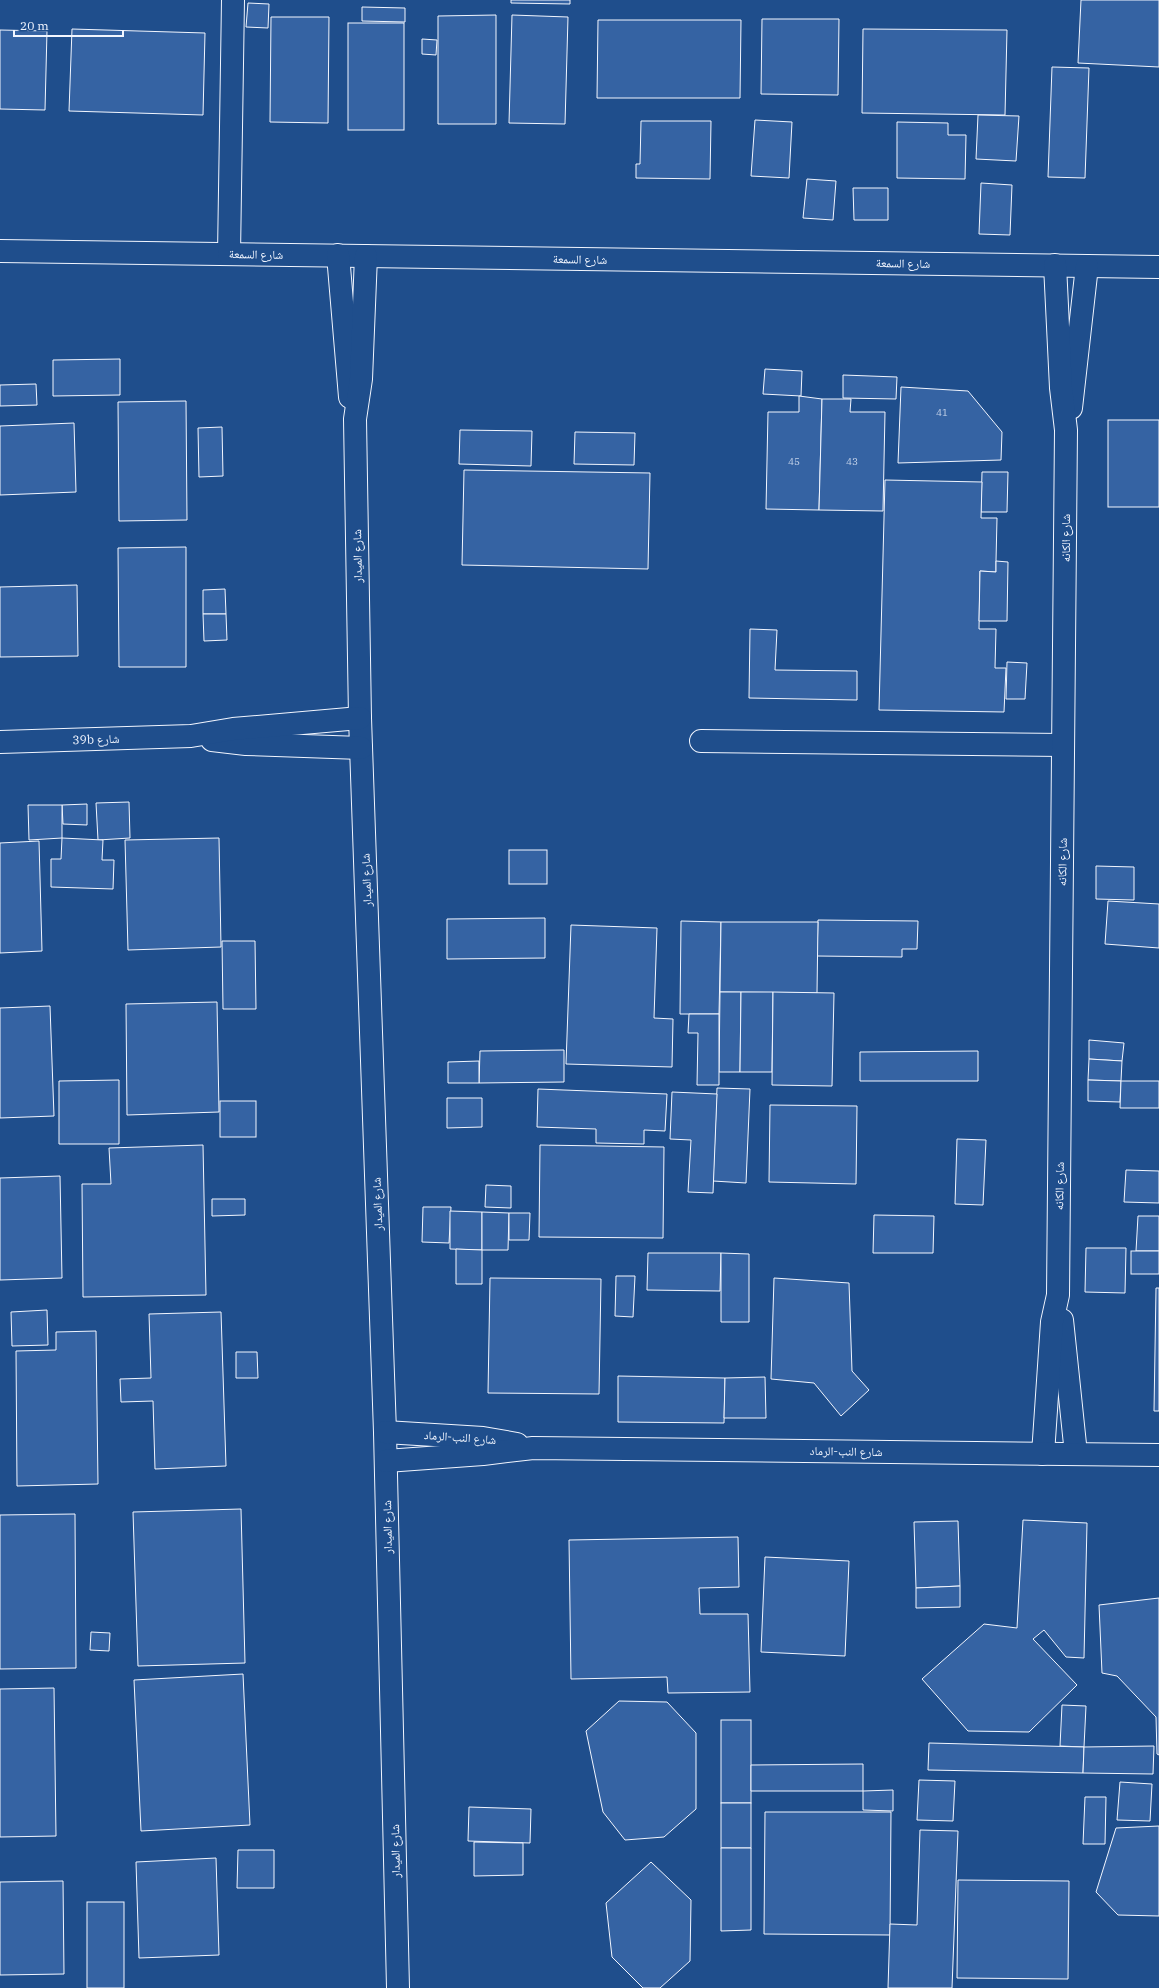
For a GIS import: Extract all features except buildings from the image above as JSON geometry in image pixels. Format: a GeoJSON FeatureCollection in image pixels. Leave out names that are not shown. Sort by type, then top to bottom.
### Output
{"type":"FeatureCollection","features":[{"type":"Feature","properties":{"kind":"street"},"geometry":{"type":"LineString","coordinates":[[229,254],[234,0]]}},
{"type":"Feature","properties":{"kind":"street","name":"شارع السمعة"},"geometry":{"type":"LineString","coordinates":[[0,251],[1159,266]]}},
{"type":"Feature","properties":{"kind":"street","name":"شارع الميدار"},"geometry":{"type":"LineString","coordinates":[[338,256],[349,392],[355,419]]}},
{"type":"Feature","properties":{"kind":"street","name":"شارع الميدار"},"geometry":{"type":"LineString","coordinates":[[366,256],[362,365],[355,419],[360,718],[386,1461],[398,1988]]}},
{"type":"Feature","properties":{"kind":"street","name":"شارع الكانه"},"geometry":{"type":"LineString","coordinates":[[1054,265],[1061,388],[1066,430],[1058,1295],[1076,1454]]}},
{"type":"Feature","properties":{"kind":"street","name":"شارع الكانه"},"geometry":{"type":"LineString","coordinates":[[1066,430],[1074,390],[1087,266]]}},
{"type":"Feature","properties":{"kind":"street","name":"39b شارع"},"geometry":{"type":"LineString","coordinates":[[0,742],[191,736],[233,729],[360,718]]}},
{"type":"Feature","properties":{"kind":"street","name":"39b شارع"},"geometry":{"type":"LineString","coordinates":[[191,736],[232,743],[361,748]]}},
{"type":"Feature","properties":{"kind":"street"},"geometry":{"type":"LineString","coordinates":[[701,741],[1063,744]]}},
{"type":"Feature","properties":{"kind":"street","name":"شارع الكانه"},"geometry":{"type":"LineString","coordinates":[[1043,1454],[1052,1322],[1058,1295]]}},
{"type":"Feature","properties":{"kind":"street","name":"شارع النب-الرماد"},"geometry":{"type":"LineString","coordinates":[[385,1432],[484,1438],[534,1448]]}},
{"type":"Feature","properties":{"kind":"street","name":"شارع النب-الرماد"},"geometry":{"type":"LineString","coordinates":[[386,1461],[488,1454],[534,1448],[1159,1455]]}}]}
